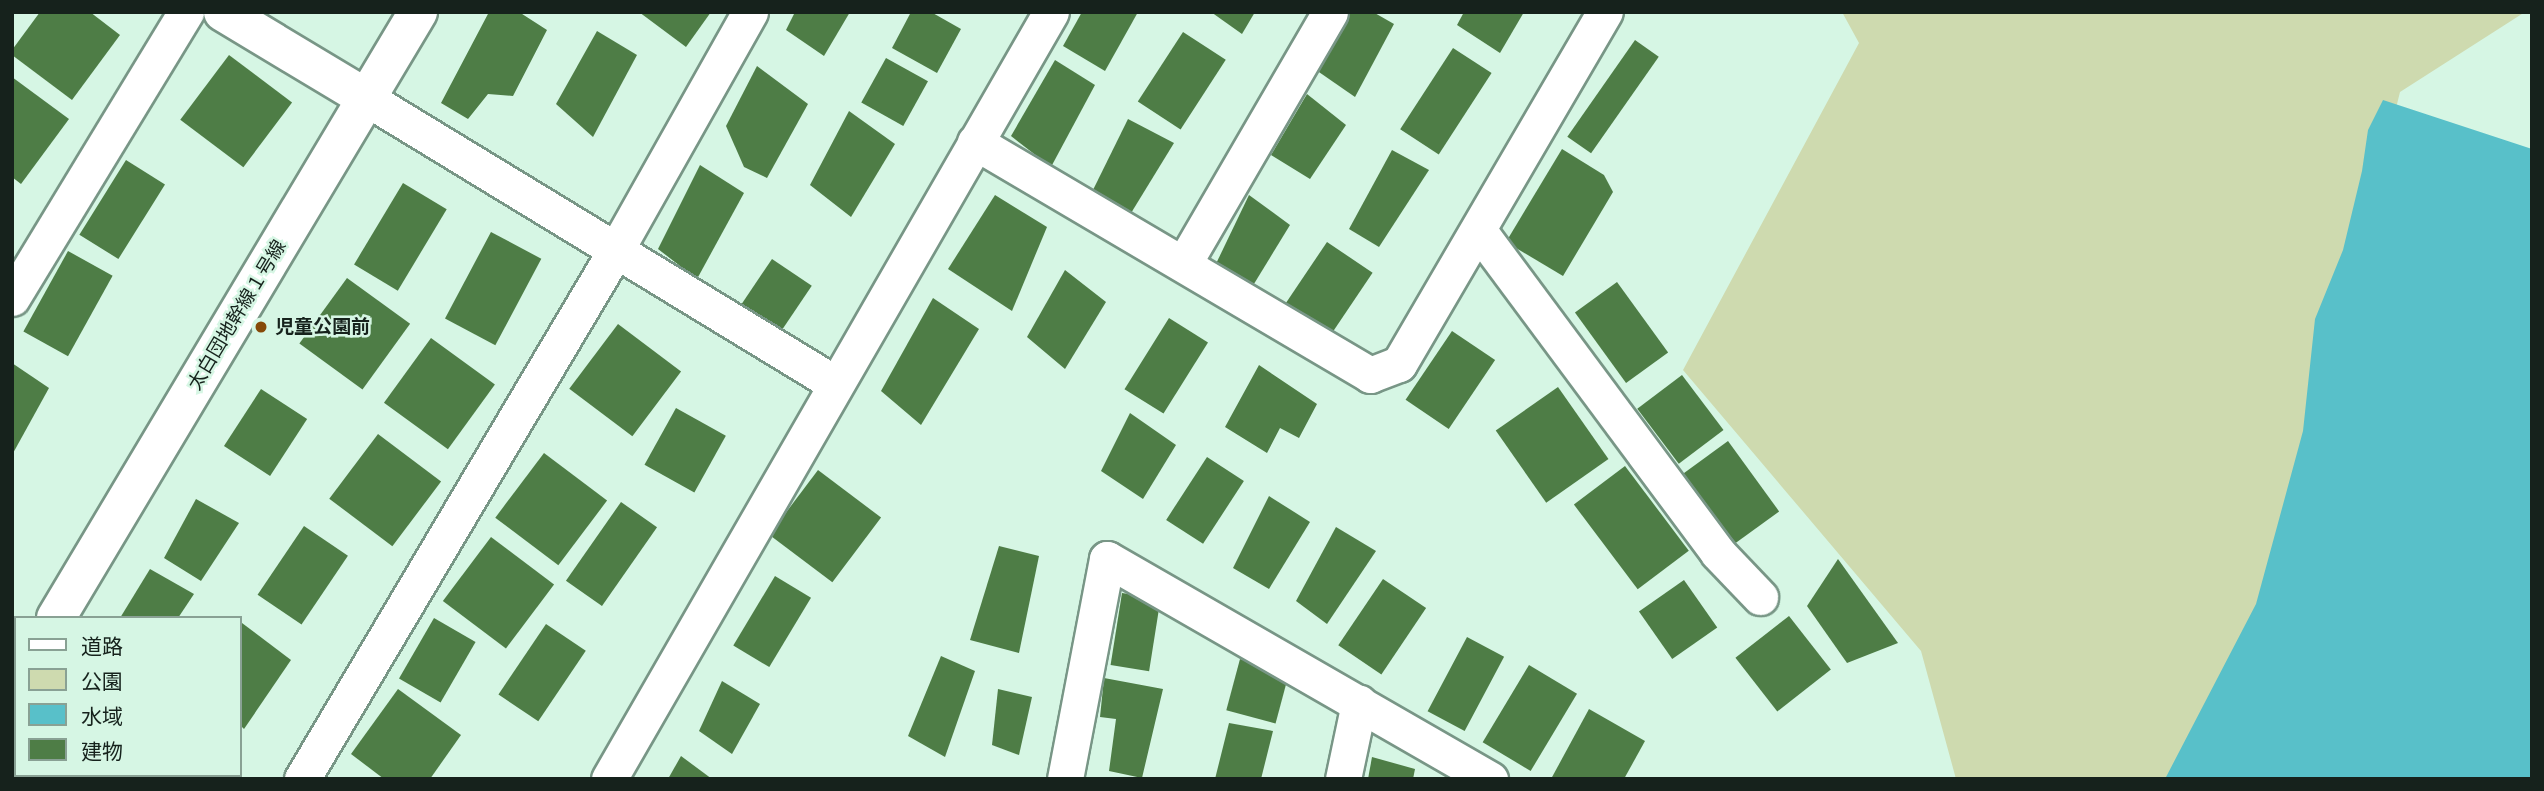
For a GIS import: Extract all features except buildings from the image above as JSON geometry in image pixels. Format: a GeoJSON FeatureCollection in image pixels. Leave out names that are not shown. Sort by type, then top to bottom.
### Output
{"type":"FeatureCollection","features":[{"type":"Feature","properties":{"kind":"street"},"geometry":{"type":"LineString","coordinates":[[12,298],[186,12]]}},
{"type":"Feature","properties":{"kind":"street"},"geometry":{"type":"LineString","coordinates":[[223,12],[618,248],[834,383]]}},
{"type":"Feature","properties":{"kind":"street","name":"太白団地幹線１号線"},"geometry":{"type":"LineString","coordinates":[[57,616],[418,12]]}},
{"type":"Feature","properties":{"kind":"street"},"geometry":{"type":"LineString","coordinates":[[302,779],[618,248],[750,12]]}},
{"type":"Feature","properties":{"kind":"street"},"geometry":{"type":"LineString","coordinates":[[609,779],[834,383],[1051,12]]}},
{"type":"Feature","properties":{"kind":"street"},"geometry":{"type":"LineString","coordinates":[[1184,263],[1329,12]]}},
{"type":"Feature","properties":{"kind":"street"},"geometry":{"type":"LineString","coordinates":[[975,142],[1370,375],[1399,364],[1605,12]]}},
{"type":"Feature","properties":{"kind":"street"},"geometry":{"type":"LineString","coordinates":[[1479,231],[1718,553],[1760,597]]}},
{"type":"Feature","properties":{"kind":"street"},"geometry":{"type":"LineString","coordinates":[[1065,779],[1107,559],[1490,779]]}},
{"type":"Feature","properties":{"kind":"street"},"geometry":{"type":"LineString","coordinates":[[1343,779],[1359,703]]}},
{"type":"Feature","properties":{"kind":"green space"},"geometry":{"type":"Polygon","coordinates":[[[1842,12],[2525,12],[2400,92],[2229,779],[1956,779],[1921,651],[1683,370],[1859,43],[1842,12]]]}},
{"type":"Feature","properties":{"kind":"water"},"geometry":{"type":"Polygon","coordinates":[[[2383,100],[2532,149],[2532,779],[2165,779],[2256,604],[2303,431],[2315,319],[2343,250],[2362,171],[2368,130],[2383,100]]]}},
{"type":"Feature","properties":{"kind":"place","name":"児童公園前"},"geometry":{"type":"Point","coordinates":[261,327]}}]}
